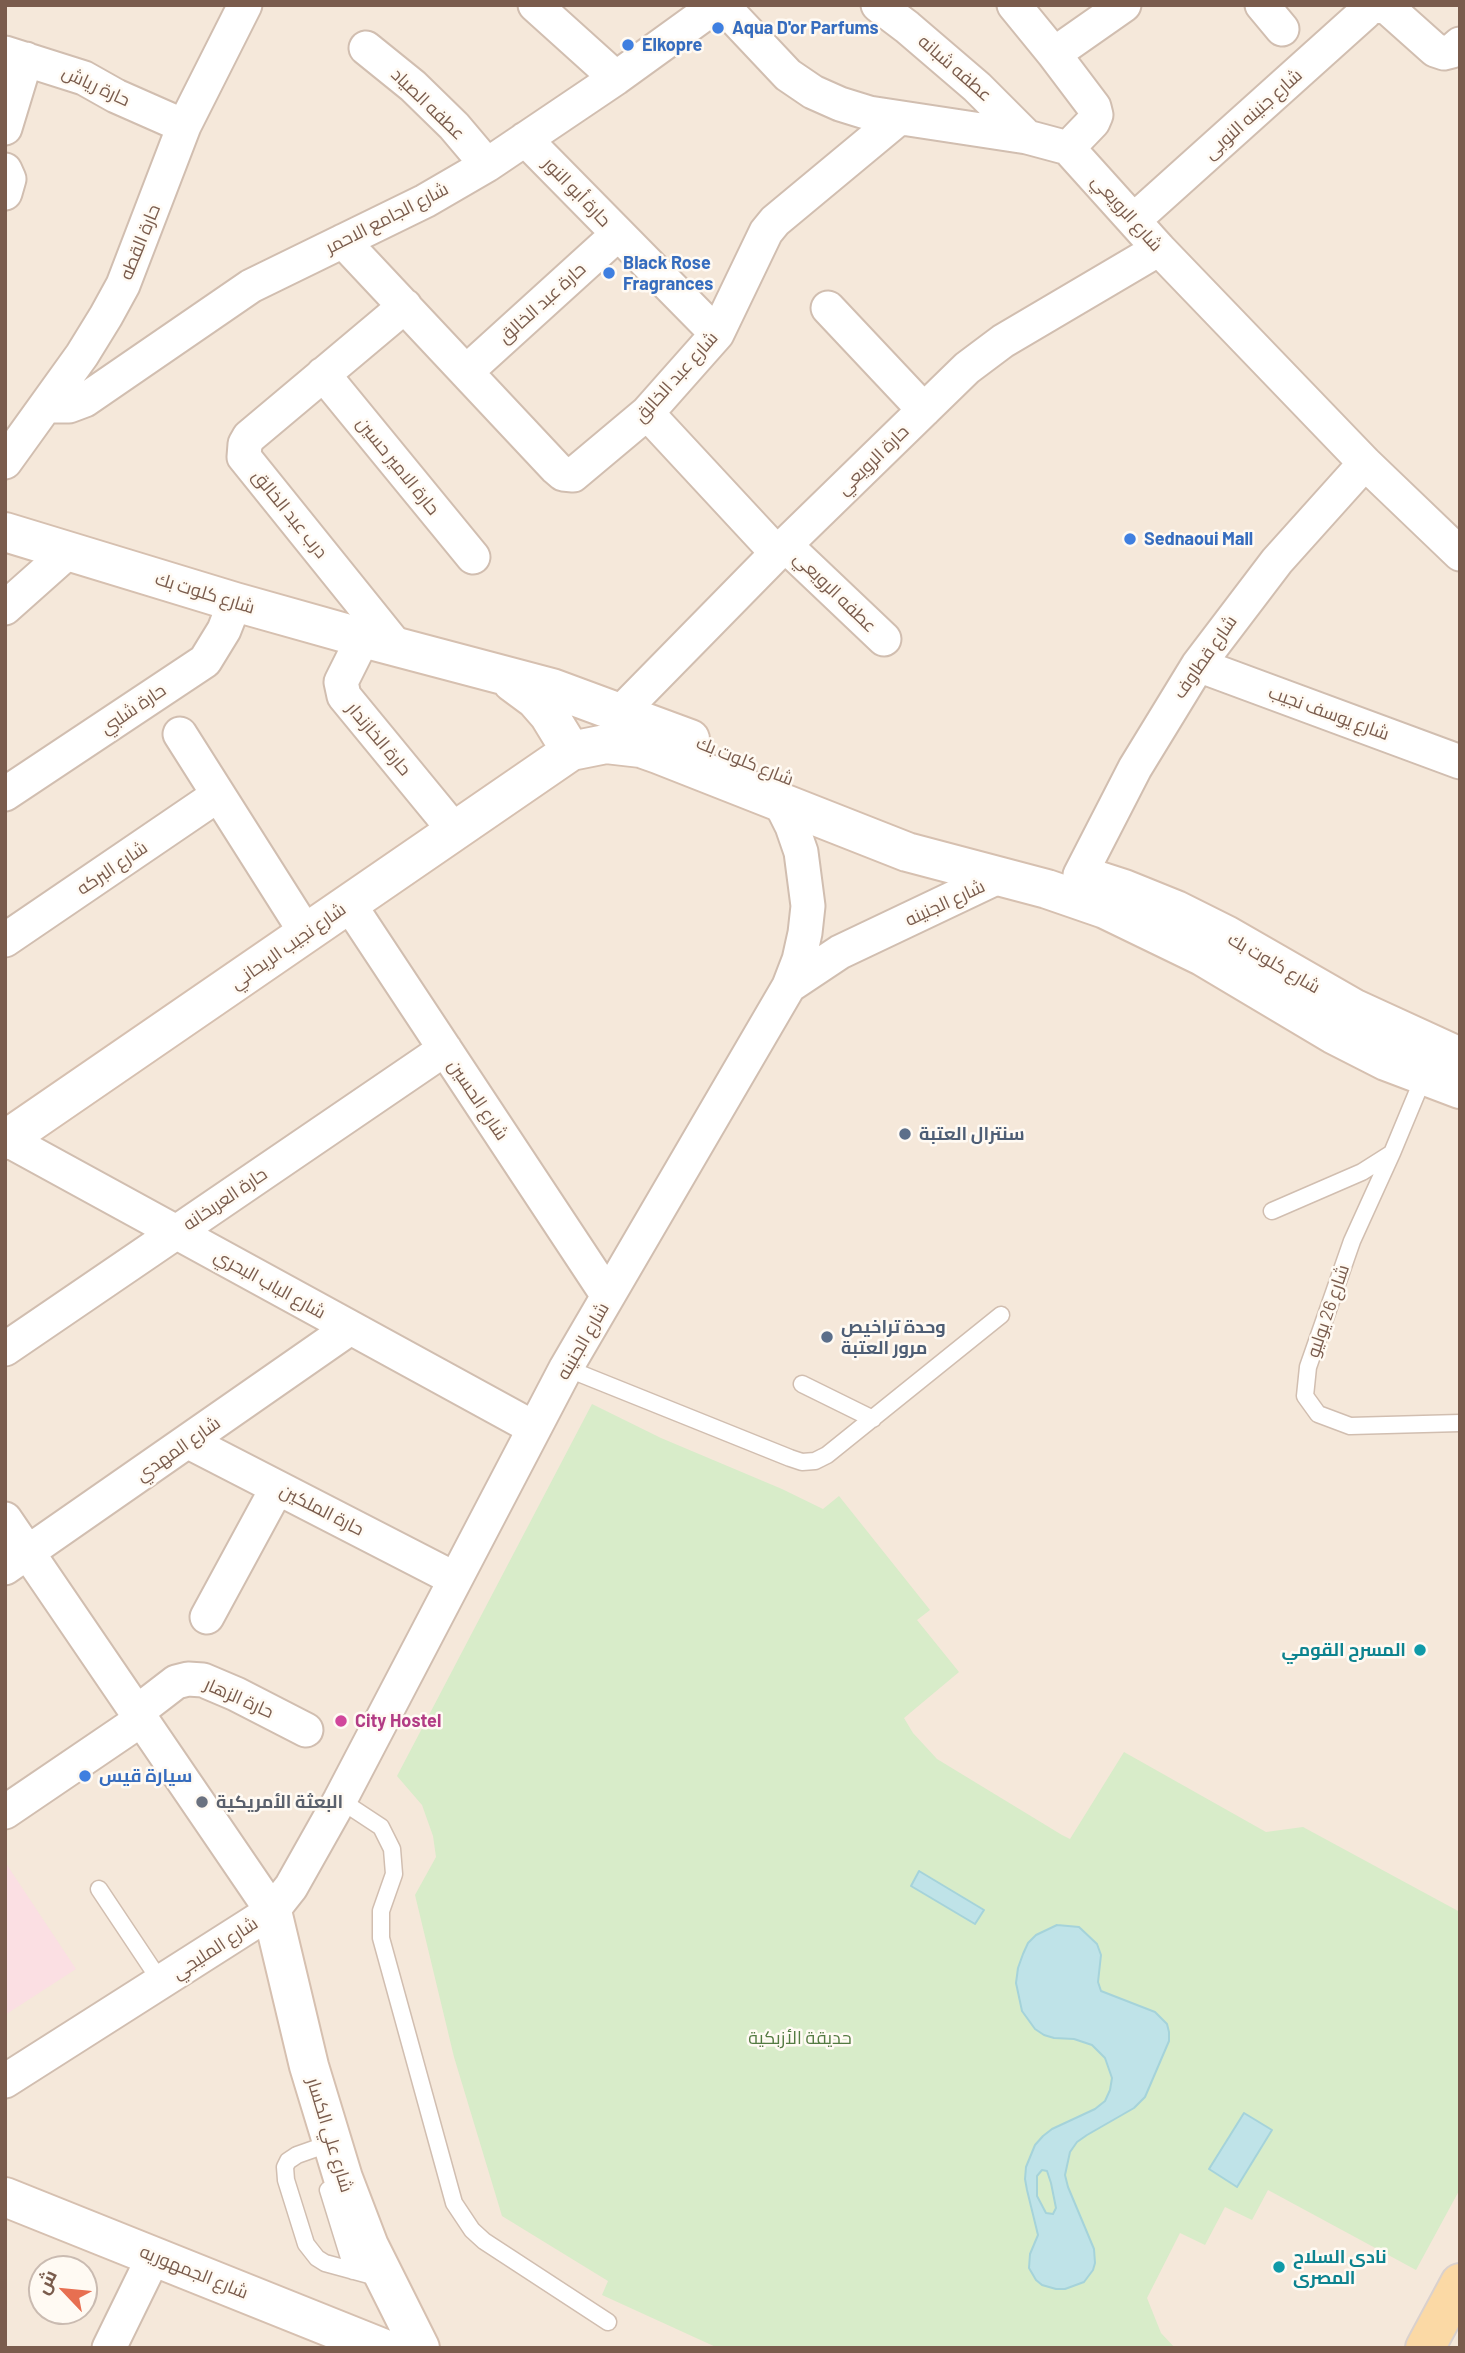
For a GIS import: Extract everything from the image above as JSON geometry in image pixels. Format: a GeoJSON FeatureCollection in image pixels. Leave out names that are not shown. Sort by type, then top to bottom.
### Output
{"type":"FeatureCollection","features":[{"type":"Feature","properties":{"kind":"main road"},"geometry":{"type":"LineString","coordinates":[[1425,2348],[1460,2283]]}},
{"type":"Feature","properties":{"kind":"street"},"geometry":{"type":"LineString","coordinates":[[535,5],[617,78]]}},
{"type":"Feature","properties":{"kind":"street"},"geometry":{"type":"LineString","coordinates":[[720,5],[788,75],[813,92],[840,104],[869,113],[1027,137],[1068,149],[1093,122],[1096,115],[1094,107],[1013,5]]}},
{"type":"Feature","properties":{"kind":"street","name":"شارع الجامع الاحمر"},"geometry":{"type":"LineString","coordinates":[[46,406],[69,406],[85,400],[251,286],[425,201],[487,165],[720,5]]}},
{"type":"Feature","properties":{"kind":"street","name":"عطفه شبانه"},"geometry":{"type":"LineString","coordinates":[[878,5],[977,87],[1027,137]]}},
{"type":"Feature","properties":{"kind":"street"},"geometry":{"type":"LineString","coordinates":[[1054,54],[1124,5]]}},
{"type":"Feature","properties":{"kind":"street","name":"شارع جنينه النوبى"},"geometry":{"type":"LineString","coordinates":[[1134,220],[1371,7],[1382,6],[1389,9],[1435,50],[1444,54],[1460,44]]}},
{"type":"Feature","properties":{"kind":"street","name":"حارة القطه"},"geometry":{"type":"LineString","coordinates":[[6,459],[82,355],[123,285],[184,126],[240,7]]}},
{"type":"Feature","properties":{"kind":"street","name":"عطفه الصياد"},"geometry":{"type":"LineString","coordinates":[[366,48],[413,86],[454,126],[487,165]]}},
{"type":"Feature","properties":{"kind":"street"},"geometry":{"type":"LineString","coordinates":[[5,128],[16,56]]}},
{"type":"Feature","properties":{"kind":"street","name":"حارة رياش"},"geometry":{"type":"LineString","coordinates":[[16,56],[84,78],[116,96],[184,126]]}},
{"type":"Feature","properties":{"kind":"street","name":"شارع عبد الخالق"},"geometry":{"type":"LineString","coordinates":[[343,241],[563,474],[573,475],[647,413],[716,334],[766,232],[775,221],[899,118]]}},
{"type":"Feature","properties":{"kind":"street","name":"حارة أبو النور"},"geometry":{"type":"LineString","coordinates":[[525,139],[716,334]]}},
{"type":"Feature","properties":{"kind":"street","name":"شارع الرويعي"},"geometry":{"type":"LineString","coordinates":[[1068,149],[1159,249],[1365,463],[1460,554]]}},
{"type":"Feature","properties":{"kind":"street"},"geometry":{"type":"LineString","coordinates":[[5,170],[9,179],[5,193]]}},
{"type":"Feature","properties":{"kind":"street","name":"حارة عبد الخالق"},"geometry":{"type":"LineString","coordinates":[[466,372],[618,234]]}},
{"type":"Feature","properties":{"kind":"street","name":"حارة الرويعي"},"geometry":{"type":"LineString","coordinates":[[621,712],[781,549],[967,368],[1003,341],[1159,249]]}},
{"type":"Feature","properties":{"kind":"street","name":"درب عبد الخالق"},"geometry":{"type":"LineString","coordinates":[[380,643],[244,457],[245,444],[249,437],[405,306]]}},
{"type":"Feature","properties":{"kind":"street"},"geometry":{"type":"LineString","coordinates":[[828,308],[924,410]]}},
{"type":"Feature","properties":{"kind":"street","name":"حارة الامير حسين"},"geometry":{"type":"LineString","coordinates":[[323,374],[473,557]]}},
{"type":"Feature","properties":{"kind":"street","name":"عطفه الرويعي"},"geometry":{"type":"LineString","coordinates":[[647,413],[781,549],[884,639]]}},
{"type":"Feature","properties":{"kind":"street","name":"شارع قطاوف"},"geometry":{"type":"LineString","coordinates":[[1080,875],[1135,768],[1198,665],[1277,561],[1365,463]]}},
{"type":"Feature","properties":{"kind":"street","name":"شارع كلوت بك"},"geometry":{"type":"LineString","coordinates":[[5,532],[235,602],[552,688],[621,712],[1003,865],[1048,889],[1105,909],[1202,956],[1333,1034],[1386,1061],[1460,1089]]}},
{"type":"Feature","properties":{"kind":"street"},"geometry":{"type":"LineString","coordinates":[[5,608],[69,551]]}},
{"type":"Feature","properties":{"kind":"street","name":"حارة شلبي"},"geometry":{"type":"LineString","coordinates":[[5,794],[205,661],[224,630],[235,602]]}},
{"type":"Feature","properties":{"kind":"street","name":"حارة الخازندار"},"geometry":{"type":"LineString","coordinates":[[380,643],[341,682],[344,696],[455,831]]}},
{"type":"Feature","properties":{"kind":"street","name":"شارع يوسف نجيب"},"geometry":{"type":"LineString","coordinates":[[1198,665],[1460,762]]}},
{"type":"Feature","properties":{"kind":"street"},"geometry":{"type":"LineString","coordinates":[[500,674],[518,685],[542,707],[561,732],[571,751]]}},
{"type":"Feature","properties":{"kind":"street"},"geometry":{"type":"LineString","coordinates":[[180,734],[306,933]]}},
{"type":"Feature","properties":{"kind":"street","name":"شارع كلوت بك"},"geometry":{"type":"LineString","coordinates":[[571,751],[606,744],[641,748],[906,852],[1080,875],[1125,889],[1226,935],[1353,1008],[1460,1057]]}},
{"type":"Feature","properties":{"kind":"street","name":"شارع نجيب الريحاني"},"geometry":{"type":"LineString","coordinates":[[6,1140],[571,751]]}},
{"type":"Feature","properties":{"kind":"street","name":"شارع البركه"},"geometry":{"type":"LineString","coordinates":[[5,940],[218,795]]}},
{"type":"Feature","properties":{"kind":"street"},"geometry":{"type":"LineString","coordinates":[[780,802],[801,852],[808,906],[799,960],[789,986]]}},
{"type":"Feature","properties":{"kind":"street","name":"شارع الجنينه"},"geometry":{"type":"LineString","coordinates":[[272,1910],[291,1887],[340,1800],[566,1368],[789,986],[840,952],[1003,865]]}},
{"type":"Feature","properties":{"kind":"street","name":"شارع الحسين"},"geometry":{"type":"LineString","coordinates":[[349,904],[608,1296]]}},
{"type":"Feature","properties":{"kind":"street","name":"حارة العربخانه"},"geometry":{"type":"LineString","coordinates":[[5,1349],[445,1049]]}},
{"type":"Feature","properties":{"kind":"street","name":"شارع الباب البحري"},"geometry":{"type":"LineString","coordinates":[[6,1140],[534,1429]]}},
{"type":"Feature","properties":{"kind":"street","name":"شارع المهدي"},"geometry":{"type":"LineString","coordinates":[[17,1560],[350,1328]]}},
{"type":"Feature","properties":{"kind":"street","name":"حارة الملكين"},"geometry":{"type":"LineString","coordinates":[[189,1442],[455,1579]]}},
{"type":"Feature","properties":{"kind":"street"},"geometry":{"type":"LineString","coordinates":[[207,1617],[277,1488]]}},
{"type":"Feature","properties":{"kind":"street","name":"شارع المليجي"},"geometry":{"type":"LineString","coordinates":[[5,1519],[17,1560],[140,1715],[272,1910],[5,2081]]}},
{"type":"Feature","properties":{"kind":"street","name":"حارة الزهار"},"geometry":{"type":"LineString","coordinates":[[5,1812],[140,1715],[176,1682],[203,1680],[306,1730]]}},
{"type":"Feature","properties":{"kind":"street","name":"شارع علي الكسار"},"geometry":{"type":"LineString","coordinates":[[272,1910],[309,2066],[322,2156],[355,2212],[369,2275],[419,2348]]}},
{"type":"Feature","properties":{"kind":"street","name":"شارع الجمهوريه"},"geometry":{"type":"LineString","coordinates":[[5,2197],[382,2348]]}},
{"type":"Feature","properties":{"kind":"street"},"geometry":{"type":"LineString","coordinates":[[109,2348],[154,2256]]}},
{"type":"Feature","properties":{"kind":"lane","name":"شارع 26 يوليو"},"geometry":{"type":"LineString","coordinates":[[1424,1076],[1352,1241],[1308,1367],[1304,1396],[1318,1414],[1350,1426],[1460,1423]]}},
{"type":"Feature","properties":{"kind":"lane"},"geometry":{"type":"LineString","coordinates":[[1272,1211],[1362,1172],[1392,1153]]}},
{"type":"Feature","properties":{"kind":"lane"},"geometry":{"type":"LineString","coordinates":[[566,1368],[802,1462],[815,1461],[827,1455],[873,1419],[1001,1315]]}},
{"type":"Feature","properties":{"kind":"lane"},"geometry":{"type":"LineString","coordinates":[[802,1384],[873,1419]]}},
{"type":"Feature","properties":{"kind":"lane"},"geometry":{"type":"LineString","coordinates":[[340,1800],[381,1828],[392,1849],[394,1874],[381,1912],[381,1938],[454,2203],[472,2230],[484,2241],[608,2322]]}},
{"type":"Feature","properties":{"kind":"lane"},"geometry":{"type":"LineString","coordinates":[[99,1889],[161,1982]]}},
{"type":"Feature","properties":{"kind":"lane"},"geometry":{"type":"LineString","coordinates":[[322,2156],[298,2155],[288,2161],[284,2174],[306,2244],[311,2252],[325,2263],[369,2275]]}},
{"type":"Feature","properties":{"kind":"shaded area"},"geometry":{"type":"Polygon","coordinates":[[[5,5],[1460,5],[1460,2348],[5,2348],[5,5]]]}},
{"type":"Feature","properties":{"kind":"shaded area"},"geometry":{"type":"Polygon","coordinates":[[[5,1862],[76,1969],[5,2015],[5,1862]]]}},
{"type":"Feature","properties":{"kind":"green space","name":"حديقة الأزبكية"},"geometry":{"type":"Polygon","coordinates":[[[592,1404],[661,1438],[823,1509],[839,1496],[930,1610],[917,1620],[959,1672],[904,1718],[913,1733],[937,1759],[1062,1835],[1070,1839],[1124,1752],[1266,1832],[1303,1827],[1460,1912],[1460,2189],[1416,2270],[1268,2190],[1252,2220],[1225,2207],[1205,2245],[1180,2233],[1147,2298],[1161,2333],[1175,2348],[718,2348],[602,2295],[608,2281],[502,2216],[454,2057],[415,1895],[436,1857],[433,1836],[422,1805],[397,1776],[592,1404]]]}},
{"type":"Feature","properties":{"kind":"water"},"geometry":{"type":"Polygon","coordinates":[[[919,1871],[984,1910],[975,1924],[911,1886],[919,1871]]]}},
{"type":"Feature","properties":{"kind":"water"},"geometry":{"type":"Polygon","coordinates":[[[1057,1925],[1079,1927],[1097,1944],[1101,1955],[1098,1982],[1101,1991],[1155,2012],[1167,2024],[1169,2032],[1169,2041],[1145,2097],[1134,2108],[1077,2142],[1070,2152],[1065,2175],[1094,2249],[1095,2263],[1084,2282],[1065,2289],[1042,2285],[1029,2268],[1030,2254],[1038,2235],[1025,2179],[1026,2167],[1035,2145],[1043,2136],[1105,2101],[1112,2078],[1105,2058],[1092,2045],[1074,2039],[1044,2035],[1035,2029],[1022,2011],[1016,1983],[1018,1968],[1028,1943],[1036,1935],[1057,1925]],[[1042,2170],[1037,2176],[1037,2196],[1046,2213],[1053,2214],[1056,2208],[1047,2171],[1042,2170]]]}},
{"type":"Feature","properties":{"kind":"water"},"geometry":{"type":"Polygon","coordinates":[[[1244,2113],[1272,2130],[1237,2187],[1209,2169],[1244,2113]]]}},
{"type":"Feature","properties":{"kind":"place","name":"Aqua D'or Parfums"},"geometry":{"type":"Point","coordinates":[718,28]}},
{"type":"Feature","properties":{"kind":"place","name":"Elkopre"},"geometry":{"type":"Point","coordinates":[628,45]}},
{"type":"Feature","properties":{"kind":"place","name":"Black Rose Fragrances"},"geometry":{"type":"Point","coordinates":[609,273]}},
{"type":"Feature","properties":{"kind":"place","name":"Sednaoui Mall"},"geometry":{"type":"Point","coordinates":[1130,539]}},
{"type":"Feature","properties":{"kind":"place","name":"سنترال العتبة"},"geometry":{"type":"Point","coordinates":[905,1134]}},
{"type":"Feature","properties":{"kind":"place","name":"وحدة تراخيص مرور العتبة"},"geometry":{"type":"Point","coordinates":[827,1337]}},
{"type":"Feature","properties":{"kind":"place","name":"المسرح القومي"},"geometry":{"type":"Point","coordinates":[1420,1650]}},
{"type":"Feature","properties":{"kind":"place","name":"City Hostel"},"geometry":{"type":"Point","coordinates":[341,1721]}},
{"type":"Feature","properties":{"kind":"place","name":"سيارة قيس"},"geometry":{"type":"Point","coordinates":[85,1776]}},
{"type":"Feature","properties":{"kind":"place","name":"البعثة الأمريكية"},"geometry":{"type":"Point","coordinates":[202,1802]}},
{"type":"Feature","properties":{"kind":"place","name":"نادى السلاح المصرى"},"geometry":{"type":"Point","coordinates":[1279,2267]}}]}
